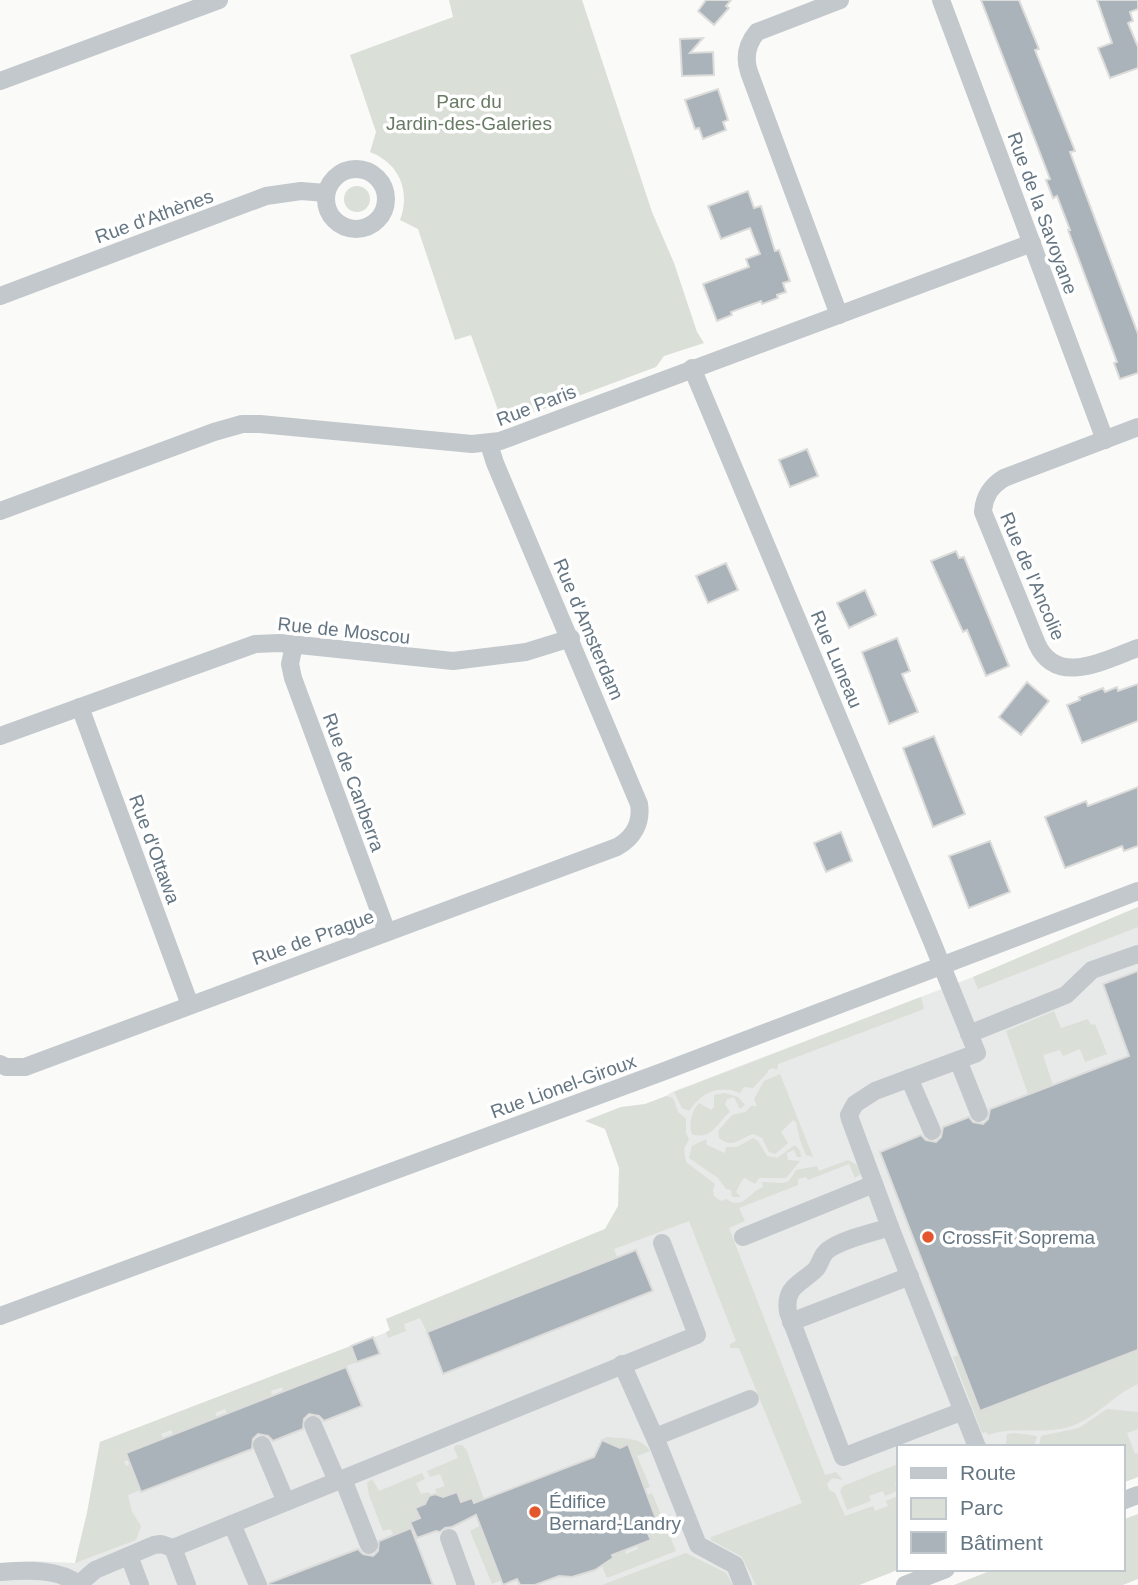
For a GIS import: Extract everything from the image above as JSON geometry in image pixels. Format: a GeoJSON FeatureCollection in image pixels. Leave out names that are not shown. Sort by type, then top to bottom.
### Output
{"type":"FeatureCollection","features":[{"type":"Feature","properties":{"kind":"street"},"geometry":{"type":"LineString","coordinates":[[0,81],[219,0]]}},
{"type":"Feature","properties":{"kind":"street"},"geometry":{"type":"LineString","coordinates":[[839,315],[749,72],[746,55],[757,32],[840,0]]}},
{"type":"Feature","properties":{"kind":"street","name":"Rue de la Savoyane"},"geometry":{"type":"LineString","coordinates":[[941,0],[1105,440]]}},
{"type":"Feature","properties":{"kind":"street","name":"Rue d'Athènes"},"geometry":{"type":"LineString","coordinates":[[0,296],[266,196],[301,191],[326,193]]}},
{"type":"Feature","properties":{"kind":"street","name":"Rue Paris"},"geometry":{"type":"LineString","coordinates":[[0,511],[242,424],[489,444],[1032,243]]}},
{"type":"Feature","properties":{"kind":"street","name":"Rue Luneau"},"geometry":{"type":"LineString","coordinates":[[692,368],[943,966],[969,1034]]}},
{"type":"Feature","properties":{"kind":"street","name":"Rue de l'Ancolie"},"geometry":{"type":"LineString","coordinates":[[1138,427],[1004,478],[990,489],[983,512],[1037,644],[1047,659],[1066,668],[1082,668],[1138,648]]}},
{"type":"Feature","properties":{"kind":"street","name":"Rue d'Amsterdam"},"geometry":{"type":"LineString","coordinates":[[489,444],[639,804],[639,821],[635,831]]}},
{"type":"Feature","properties":{"kind":"street","name":"Rue de Moscou"},"geometry":{"type":"LineString","coordinates":[[0,736],[244,646],[268,643],[453,661],[526,652],[571,638]]}},
{"type":"Feature","properties":{"kind":"street","name":"Rue de Canberra"},"geometry":{"type":"LineString","coordinates":[[293,645],[290,664],[293,678],[387,932]]}},
{"type":"Feature","properties":{"kind":"street","name":"Rue d'Ottawa"},"geometry":{"type":"LineString","coordinates":[[80,707],[190,1005]]}},
{"type":"Feature","properties":{"kind":"street","name":"Rue de Prague"},"geometry":{"type":"LineString","coordinates":[[0,1064],[6,1067],[25,1067],[617,847],[635,831]]}},
{"type":"Feature","properties":{"kind":"street","name":"Rue Lionel-Giroux"},"geometry":{"type":"LineString","coordinates":[[0,1316],[662,1072],[1138,891]]}},
{"type":"Feature","properties":{"kind":"street"},"geometry":{"type":"LineString","coordinates":[[976,1445],[849,1115],[855,1104],[864,1097],[976,1053],[969,1034],[1066,995],[1092,970],[1138,954]]}},
{"type":"Feature","properties":{"kind":"street"},"geometry":{"type":"LineString","coordinates":[[958,1060],[979,1114]]}},
{"type":"Feature","properties":{"kind":"street"},"geometry":{"type":"LineString","coordinates":[[909,1078],[932,1131]]}},
{"type":"Feature","properties":{"kind":"street"},"geometry":{"type":"LineString","coordinates":[[743,1237],[874,1184]]}},
{"type":"Feature","properties":{"kind":"street"},"geometry":{"type":"LineString","coordinates":[[890,1227],[825,1252],[818,1266],[800,1280],[788,1297],[791,1322],[844,1457],[963,1411]]}},
{"type":"Feature","properties":{"kind":"street"},"geometry":{"type":"LineString","coordinates":[[0,1572],[30,1570],[59,1574],[79,1584],[88,1574],[154,1545],[173,1548],[697,1335],[662,1243]]}},
{"type":"Feature","properties":{"kind":"street"},"geometry":{"type":"LineString","coordinates":[[791,1322],[910,1276]]}},
{"type":"Feature","properties":{"kind":"street"},"geometry":{"type":"LineString","coordinates":[[622,1364],[655,1437],[698,1545],[735,1565],[743,1585]]}},
{"type":"Feature","properties":{"kind":"street"},"geometry":{"type":"LineString","coordinates":[[655,1437],[750,1399]]}},
{"type":"Feature","properties":{"kind":"street"},"geometry":{"type":"LineString","coordinates":[[313,1425],[369,1545]]}},
{"type":"Feature","properties":{"kind":"street"},"geometry":{"type":"LineString","coordinates":[[262,1445],[286,1502]]}},
{"type":"Feature","properties":{"kind":"street"},"geometry":{"type":"LineString","coordinates":[[232,1524],[258,1585]]}},
{"type":"Feature","properties":{"kind":"street"},"geometry":{"type":"LineString","coordinates":[[449,1538],[466,1585]]}},
{"type":"Feature","properties":{"kind":"street"},"geometry":{"type":"LineString","coordinates":[[173,1548],[187,1585]]}},
{"type":"Feature","properties":{"kind":"street"},"geometry":{"type":"LineString","coordinates":[[128,1556],[140,1585]]}},
{"type":"Feature","properties":{"kind":"street"},"geometry":{"type":"LineString","coordinates":[[905,1585],[941,1571]]}},
{"type":"Feature","properties":{"kind":"shaded area"},"geometry":{"type":"Polygon","coordinates":[[[1138,907],[1138,1477],[1124,1482],[1124,1445],[897,1445],[897,1570],[859,1585],[0,1585],[0,1563],[75,1563],[100,1442],[390,1331],[386,1319],[605,1229],[680,1206],[666,1096],[973,977],[1138,907]]]}},
{"type":"Feature","properties":{"kind":"green space","name":"Parc du Jardin-des-Galeries"},"geometry":{"type":"Polygon","coordinates":[[[449,0],[582,0],[652,212],[674,263],[697,332],[704,343],[664,356],[656,367],[503,424],[471,335],[455,340],[418,229],[400,220],[404,199],[400,179],[388,163],[370,152],[376,132],[350,55],[453,17],[449,0]]]}},
{"type":"Feature","properties":{"kind":"green space"},"geometry":{"type":"Polygon","coordinates":[[[357,186],[367,189],[370,199],[367,209],[357,212],[347,209],[344,199],[347,189],[357,186]]]}},
{"type":"Feature","properties":{"kind":"green space"},"geometry":{"type":"Polygon","coordinates":[[[1138,907],[1138,927],[978,989],[973,977],[1138,907]]]}},
{"type":"Feature","properties":{"kind":"green space"},"geometry":{"type":"Polygon","coordinates":[[[921,997],[924,1009],[778,1064],[777,1070],[768,1070],[753,1088],[744,1087],[740,1093],[724,1089],[711,1092],[699,1099],[689,1111],[682,1108],[674,1092],[921,997]]]}},
{"type":"Feature","properties":{"kind":"green space"},"geometry":{"type":"Polygon","coordinates":[[[1054,1011],[1061,1028],[1088,1019],[1091,1025],[1095,1024],[1107,1054],[1085,1062],[1080,1049],[1063,1056],[1060,1050],[1043,1055],[1053,1085],[1028,1094],[1006,1031],[1054,1011]]]}},
{"type":"Feature","properties":{"kind":"green space"},"geometry":{"type":"Polygon","coordinates":[[[780,1074],[813,1157],[806,1155],[796,1122],[793,1120],[781,1132],[788,1143],[775,1154],[769,1152],[762,1138],[754,1134],[733,1143],[719,1138],[718,1131],[732,1115],[757,1106],[754,1099],[764,1081],[780,1074]]]}},
{"type":"Feature","properties":{"kind":"green space"},"geometry":{"type":"Polygon","coordinates":[[[725,1093],[738,1097],[745,1105],[740,1109],[734,1097],[727,1099],[725,1105],[730,1112],[714,1129],[705,1135],[692,1134],[691,1118],[699,1103],[711,1110],[714,1107],[714,1095],[725,1093]]]}},
{"type":"Feature","properties":{"kind":"green space"},"geometry":{"type":"Polygon","coordinates":[[[666,1096],[673,1098],[678,1112],[686,1119],[689,1139],[684,1149],[686,1162],[715,1184],[714,1196],[721,1201],[726,1199],[741,1202],[763,1187],[762,1182],[789,1181],[796,1170],[817,1166],[819,1171],[848,1160],[857,1165],[861,1174],[855,1178],[849,1164],[808,1180],[806,1177],[798,1179],[798,1185],[739,1208],[745,1221],[729,1228],[825,1475],[836,1472],[843,1480],[832,1478],[827,1484],[829,1490],[835,1493],[845,1516],[873,1506],[875,1511],[888,1506],[886,1501],[897,1496],[897,1570],[859,1585],[756,1585],[742,1557],[711,1540],[711,1537],[802,1503],[739,1348],[730,1348],[730,1344],[736,1341],[689,1221],[614,1249],[617,1257],[427,1332],[420,1318],[404,1324],[406,1331],[388,1338],[386,1332],[390,1330],[386,1319],[605,1229],[618,1206],[619,1168],[605,1129],[585,1121],[621,1107],[645,1104],[666,1096]]]}},
{"type":"Feature","properties":{"kind":"green space"},"geometry":{"type":"Polygon","coordinates":[[[753,1138],[758,1141],[767,1156],[777,1158],[795,1145],[801,1157],[797,1157],[794,1150],[787,1153],[788,1160],[800,1161],[786,1178],[759,1178],[755,1184],[745,1178],[742,1180],[736,1192],[741,1197],[732,1197],[731,1190],[726,1189],[718,1178],[689,1158],[692,1146],[706,1139],[707,1145],[725,1153],[726,1147],[737,1147],[753,1138]]]}},
{"type":"Feature","properties":{"kind":"green space"},"geometry":{"type":"Polygon","coordinates":[[[351,1346],[357,1362],[283,1391],[282,1387],[271,1391],[272,1395],[227,1413],[225,1409],[215,1413],[217,1417],[173,1434],[171,1430],[161,1434],[163,1438],[126,1452],[128,1460],[124,1462],[126,1466],[130,1464],[140,1490],[128,1495],[132,1512],[141,1526],[136,1540],[75,1563],[100,1442],[351,1346]]]}},
{"type":"Feature","properties":{"kind":"green space"},"geometry":{"type":"Polygon","coordinates":[[[1138,1350],[1138,1384],[1087,1418],[1059,1429],[1008,1431],[988,1435],[986,1432],[982,1433],[953,1357],[958,1355],[980,1411],[1138,1350]]]}},
{"type":"Feature","properties":{"kind":"green space"},"geometry":{"type":"Polygon","coordinates":[[[1107,1409],[1138,1412],[1138,1429],[1127,1433],[1135,1454],[1138,1453],[1138,1477],[1124,1482],[1124,1445],[1039,1445],[1041,1436],[1079,1428],[1107,1409]]]}},
{"type":"Feature","properties":{"kind":"green space"},"geometry":{"type":"Polygon","coordinates":[[[1007,1434],[1037,1436],[1035,1445],[1004,1445],[1007,1434]]]}},
{"type":"Feature","properties":{"kind":"green space"},"geometry":{"type":"Polygon","coordinates":[[[607,1437],[631,1439],[646,1446],[650,1451],[637,1456],[650,1487],[645,1489],[628,1444],[620,1448],[602,1440],[607,1437]]]}},
{"type":"Feature","properties":{"kind":"green space"},"geometry":{"type":"Polygon","coordinates":[[[456,1445],[462,1445],[466,1449],[484,1499],[474,1503],[472,1498],[461,1502],[437,1494],[435,1489],[445,1486],[440,1474],[430,1477],[427,1471],[458,1458],[454,1448],[456,1445]]]}},
{"type":"Feature","properties":{"kind":"green space"},"geometry":{"type":"Polygon","coordinates":[[[897,1464],[897,1491],[885,1496],[883,1491],[869,1496],[871,1501],[847,1510],[840,1491],[843,1486],[897,1464]]]}},
{"type":"Feature","properties":{"kind":"green space"},"geometry":{"type":"Polygon","coordinates":[[[422,1473],[425,1479],[416,1483],[421,1494],[429,1492],[430,1495],[425,1504],[416,1508],[420,1518],[410,1522],[412,1528],[394,1535],[390,1529],[383,1531],[367,1483],[372,1479],[379,1491],[422,1473]]]}},
{"type":"Feature","properties":{"kind":"green space"},"geometry":{"type":"Polygon","coordinates":[[[652,1493],[676,1551],[607,1578],[602,1566],[613,1559],[612,1554],[625,1550],[626,1554],[638,1549],[637,1545],[650,1540],[646,1529],[658,1524],[647,1495],[652,1493]]]}},
{"type":"Feature","properties":{"kind":"green space"},"geometry":{"type":"Polygon","coordinates":[[[1138,1514],[1138,1579],[1123,1585],[954,1585],[990,1571],[1124,1571],[1124,1519],[1138,1514]]]}},
{"type":"Feature","properties":{"kind":"green space"},"geometry":{"type":"Polygon","coordinates":[[[480,1526],[501,1580],[492,1584],[470,1531],[480,1526]]]}},
{"type":"Feature","properties":{"kind":"green space"},"geometry":{"type":"Polygon","coordinates":[[[686,1553],[726,1573],[733,1585],[602,1585],[686,1553]]]}},
{"type":"Feature","properties":{"kind":"building"},"geometry":{"type":"Polygon","coordinates":[[[706,0],[731,0],[726,6],[729,8],[714,25],[698,11],[706,0]]]}},
{"type":"Feature","properties":{"kind":"building"},"geometry":{"type":"Polygon","coordinates":[[[981,0],[1019,0],[1039,49],[1035,50],[1075,151],[1070,152],[1138,334],[1138,373],[1120,379],[1114,363],[1117,362],[1070,230],[1057,196],[1053,198],[1046,180],[1050,179],[981,0]]]}},
{"type":"Feature","properties":{"kind":"building"},"geometry":{"type":"Polygon","coordinates":[[[1097,0],[1138,0],[1138,9],[1130,12],[1133,21],[1128,23],[1138,47],[1138,68],[1110,78],[1098,48],[1112,43],[1097,0]]]}},
{"type":"Feature","properties":{"kind":"building"},"geometry":{"type":"Polygon","coordinates":[[[703,38],[690,53],[713,52],[714,75],[682,76],[680,39],[703,38]]]}},
{"type":"Feature","properties":{"kind":"building"},"geometry":{"type":"Polygon","coordinates":[[[718,89],[728,120],[723,122],[726,130],[703,139],[699,128],[695,129],[685,100],[718,89]]]}},
{"type":"Feature","properties":{"kind":"building"},"geometry":{"type":"Polygon","coordinates":[[[748,191],[754,208],[761,206],[775,251],[779,250],[790,281],[783,283],[786,292],[777,295],[778,298],[731,312],[732,315],[717,321],[703,284],[749,267],[746,259],[760,254],[750,228],[721,239],[708,206],[748,191]]]}},
{"type":"Feature","properties":{"kind":"building"},"geometry":{"type":"Polygon","coordinates":[[[807,449],[818,476],[790,487],[779,460],[807,449]]]}},
{"type":"Feature","properties":{"kind":"building"},"geometry":{"type":"Polygon","coordinates":[[[956,551],[959,558],[964,557],[1009,666],[986,676],[967,630],[963,632],[931,561],[956,551]]]}},
{"type":"Feature","properties":{"kind":"building"},"geometry":{"type":"Polygon","coordinates":[[[726,563],[738,590],[708,603],[696,576],[726,563]]]}},
{"type":"Feature","properties":{"kind":"building"},"geometry":{"type":"Polygon","coordinates":[[[865,590],[876,615],[849,628],[837,603],[865,590]]]}},
{"type":"Feature","properties":{"kind":"building"},"geometry":{"type":"Polygon","coordinates":[[[897,638],[910,671],[902,674],[918,712],[889,724],[862,652],[897,638]]]}},
{"type":"Feature","properties":{"kind":"building"},"geometry":{"type":"Polygon","coordinates":[[[1027,682],[1049,701],[1021,735],[999,717],[1027,682]]]}},
{"type":"Feature","properties":{"kind":"building"},"geometry":{"type":"Polygon","coordinates":[[[1138,684],[1138,721],[1082,743],[1067,705],[1080,700],[1079,697],[1103,688],[1105,692],[1117,687],[1118,691],[1138,684]]]}},
{"type":"Feature","properties":{"kind":"building"},"geometry":{"type":"Polygon","coordinates":[[[934,736],[965,814],[933,827],[903,748],[934,736]]]}},
{"type":"Feature","properties":{"kind":"building"},"geometry":{"type":"Polygon","coordinates":[[[1138,787],[1138,846],[1124,851],[1122,846],[1065,868],[1045,817],[1086,801],[1088,806],[1138,787]]]}},
{"type":"Feature","properties":{"kind":"building"},"geometry":{"type":"Polygon","coordinates":[[[841,832],[852,861],[826,872],[814,843],[841,832]]]}},
{"type":"Feature","properties":{"kind":"building"},"geometry":{"type":"Polygon","coordinates":[[[990,841],[1010,892],[969,908],[949,856],[990,841]]]}},
{"type":"Feature","properties":{"kind":"building"},"geometry":{"type":"Polygon","coordinates":[[[1138,971],[1138,1350],[980,1411],[880,1152],[921,1135],[926,1140],[936,1142],[941,1137],[943,1127],[969,1117],[973,1122],[983,1124],[988,1119],[990,1109],[1129,1056],[1103,984],[1138,971]]]}},
{"type":"Feature","properties":{"kind":"building"},"geometry":{"type":"Polygon","coordinates":[[[636,1250],[653,1291],[443,1374],[427,1332],[636,1250]]]}},
{"type":"Feature","properties":{"kind":"building"},"geometry":{"type":"Polygon","coordinates":[[[373,1337],[380,1354],[357,1362],[351,1346],[373,1337]]]}},
{"type":"Feature","properties":{"kind":"building"},"geometry":{"type":"Polygon","coordinates":[[[346,1367],[362,1406],[324,1421],[319,1416],[309,1414],[304,1419],[303,1429],[273,1441],[268,1436],[258,1434],[253,1439],[252,1449],[141,1492],[126,1453],[346,1367]]]}},
{"type":"Feature","properties":{"kind":"building","name":"Édifice Bernard-Landry"},"geometry":{"type":"Polygon","coordinates":[[[602,1440],[620,1448],[628,1444],[658,1524],[646,1529],[651,1540],[612,1555],[613,1558],[595,1570],[572,1577],[559,1576],[535,1585],[520,1585],[517,1579],[503,1585],[476,1515],[440,1532],[417,1538],[410,1522],[420,1518],[415,1508],[425,1504],[429,1496],[435,1494],[443,1497],[457,1492],[461,1502],[472,1498],[474,1503],[594,1457],[602,1440]]]}},
{"type":"Feature","properties":{"kind":"building"},"geometry":{"type":"Polygon","coordinates":[[[411,1528],[433,1585],[269,1585],[358,1549],[363,1554],[373,1556],[378,1551],[379,1541],[411,1528]]]}},
{"type":"Feature","properties":{"kind":"place","name":"CrossFit Soprema"},"geometry":{"type":"Point","coordinates":[928,1237]}},
{"type":"Feature","properties":{"kind":"place","name":"Édifice Bernard-Landry"},"geometry":{"type":"Point","coordinates":[535,1512]}}]}
